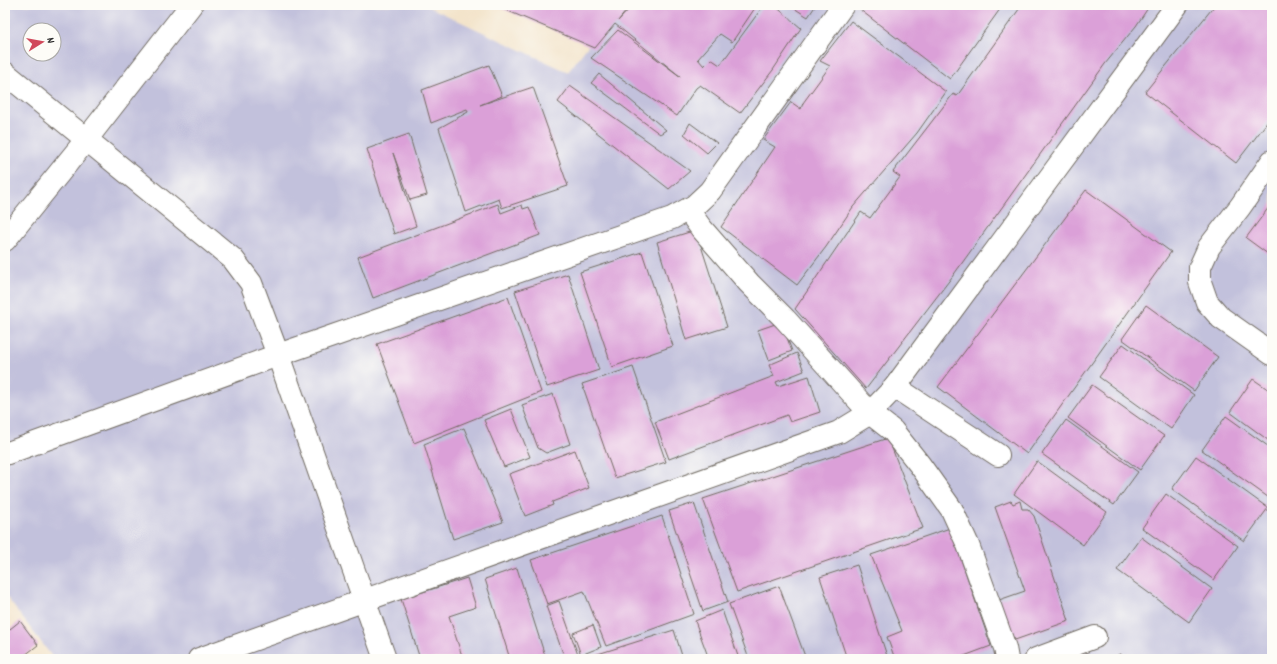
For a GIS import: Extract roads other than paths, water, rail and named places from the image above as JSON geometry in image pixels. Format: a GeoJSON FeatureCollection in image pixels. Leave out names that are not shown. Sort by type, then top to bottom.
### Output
{"type":"FeatureCollection","features":[{"type":"Feature","properties":{"kind":"lane"},"geometry":{"type":"LineString","coordinates":[[5,240],[86,140],[191,5]]}},
{"type":"Feature","properties":{"kind":"lane"},"geometry":{"type":"LineString","coordinates":[[5,454],[278,355],[672,218],[688,210],[710,192],[843,5]]}},
{"type":"Feature","properties":{"kind":"lane"},"geometry":{"type":"LineString","coordinates":[[200,659],[839,432],[870,413],[895,387],[1176,5]]}},
{"type":"Feature","properties":{"kind":"lane"},"geometry":{"type":"LineString","coordinates":[[5,73],[233,259],[251,283],[278,355],[385,659]]}},
{"type":"Feature","properties":{"kind":"lane"},"geometry":{"type":"LineString","coordinates":[[1272,161],[1209,247],[1200,267],[1200,282],[1207,302],[1221,318],[1272,354]]}},
{"type":"Feature","properties":{"kind":"lane"},"geometry":{"type":"LineString","coordinates":[[688,210],[701,228],[749,283],[785,319],[870,413],[892,431],[920,465],[952,510],[968,545],[1005,648],[1007,659]]}},
{"type":"Feature","properties":{"kind":"lane"},"geometry":{"type":"LineString","coordinates":[[895,387],[998,455]]}},
{"type":"Feature","properties":{"kind":"lane"},"geometry":{"type":"LineString","coordinates":[[1036,659],[1095,637]]}}]}
